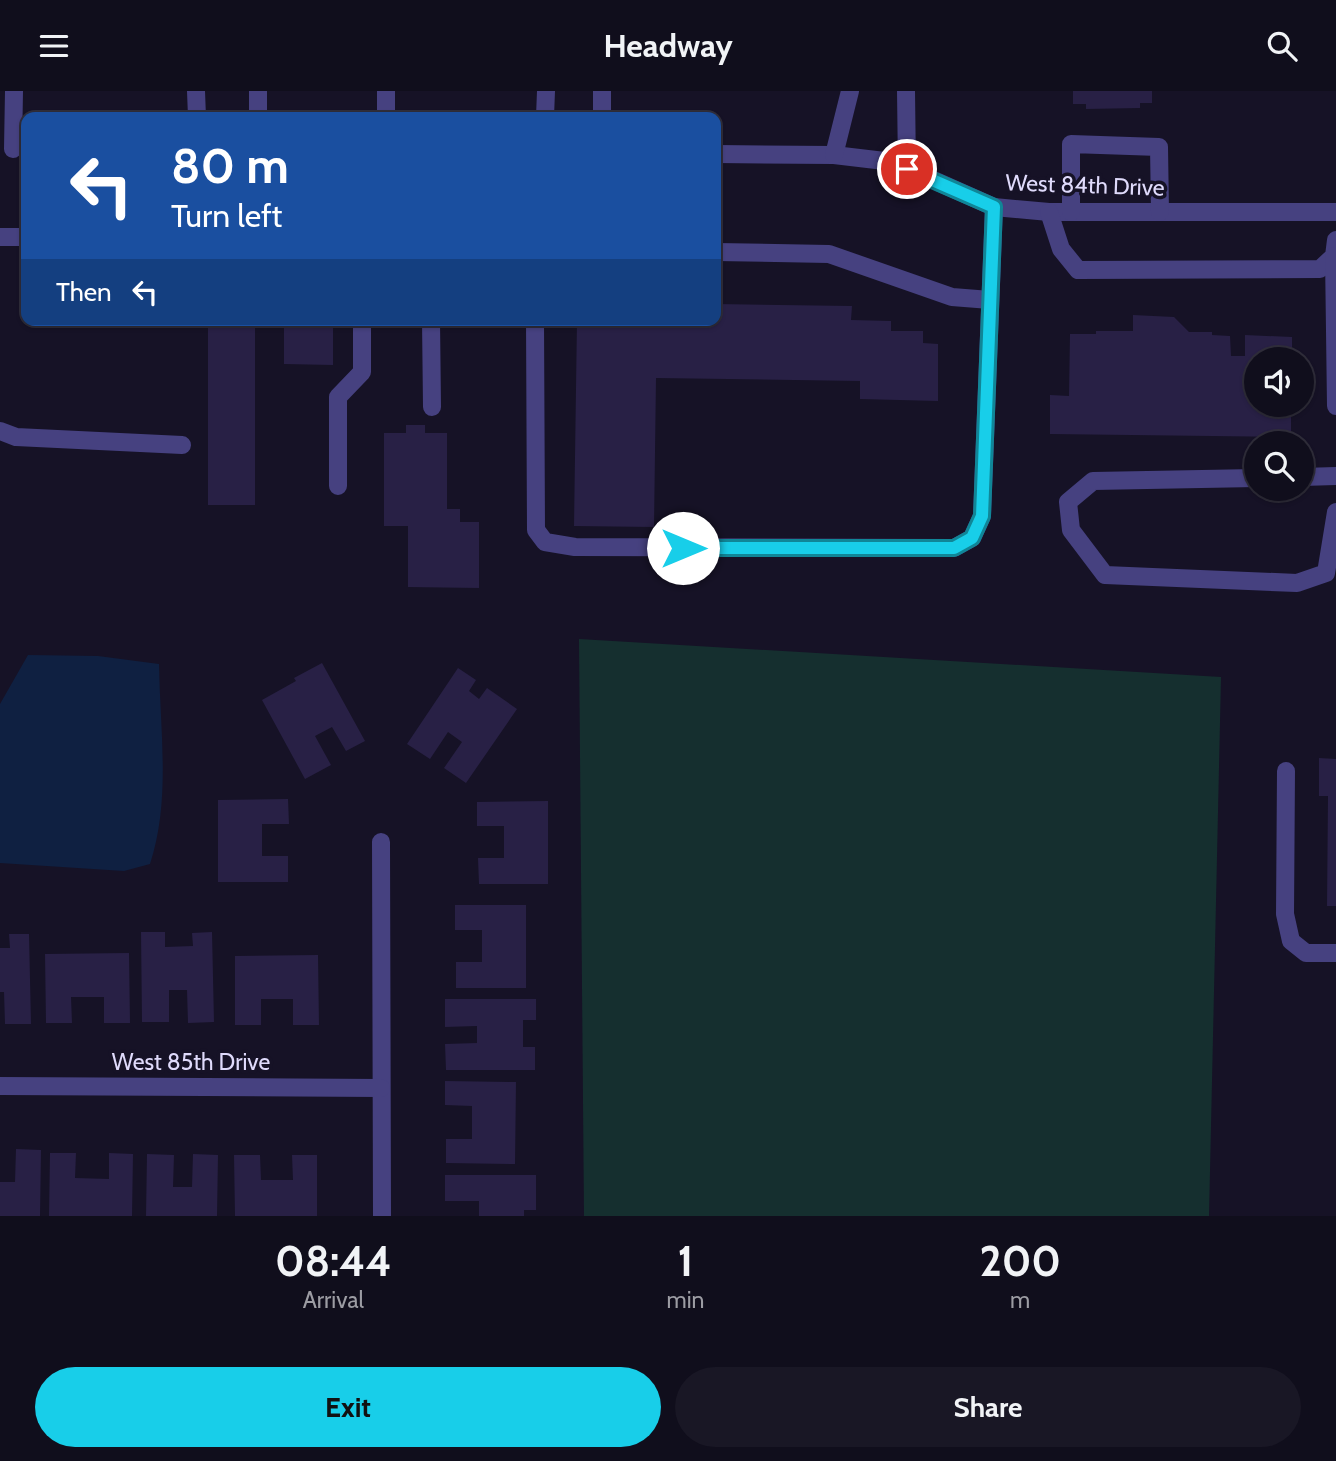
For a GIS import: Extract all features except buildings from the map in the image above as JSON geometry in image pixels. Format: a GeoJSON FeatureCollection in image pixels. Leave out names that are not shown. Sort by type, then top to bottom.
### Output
{"type":"FeatureCollection","features":[{"type":"Feature","properties":{"kind":"street"},"geometry":{"type":"LineString","coordinates":[[13,149],[14,91]]}},
{"type":"Feature","properties":{"kind":"street"},"geometry":{"type":"LineString","coordinates":[[196,91],[197,112]]}},
{"type":"Feature","properties":{"kind":"street"},"geometry":{"type":"LineString","coordinates":[[258,91],[258,112]]}},
{"type":"Feature","properties":{"kind":"street"},"geometry":{"type":"LineString","coordinates":[[386,91],[386,112]]}},
{"type":"Feature","properties":{"kind":"street"},"geometry":{"type":"LineString","coordinates":[[545,91],[545,112]]}},
{"type":"Feature","properties":{"kind":"street"},"geometry":{"type":"LineString","coordinates":[[602,91],[602,112]]}},
{"type":"Feature","properties":{"kind":"street"},"geometry":{"type":"LineString","coordinates":[[834,155],[850,91]]}},
{"type":"Feature","properties":{"kind":"street"},"geometry":{"type":"LineString","coordinates":[[906,91],[907,169]]}},
{"type":"Feature","properties":{"kind":"street"},"geometry":{"type":"LineString","coordinates":[[1071,212],[1071,145],[1159,147],[1160,212]]}},
{"type":"Feature","properties":{"kind":"street","name":"West 84th Drive"},"geometry":{"type":"LineString","coordinates":[[721,154],[834,155],[893,162],[994,207],[1049,212],[1336,212]]}},
{"type":"Feature","properties":{"kind":"street"},"geometry":{"type":"LineString","coordinates":[[535,326],[536,530],[545,542],[575,547],[954,548],[972,538],[982,516],[994,207]]}},
{"type":"Feature","properties":{"kind":"street"},"geometry":{"type":"LineString","coordinates":[[1049,212],[1061,249],[1078,270],[1320,269],[1335,248]]}},
{"type":"Feature","properties":{"kind":"street"},"geometry":{"type":"LineString","coordinates":[[0,237],[21,237]]}},
{"type":"Feature","properties":{"kind":"street"},"geometry":{"type":"LineString","coordinates":[[1335,248],[1336,406]]}},
{"type":"Feature","properties":{"kind":"street"},"geometry":{"type":"LineString","coordinates":[[721,252],[829,254],[952,297],[990,300]]}},
{"type":"Feature","properties":{"kind":"street"},"geometry":{"type":"LineString","coordinates":[[338,486],[338,397],[362,372],[362,326]]}},
{"type":"Feature","properties":{"kind":"street"},"geometry":{"type":"LineString","coordinates":[[431,326],[432,407]]}},
{"type":"Feature","properties":{"kind":"street"},"geometry":{"type":"LineString","coordinates":[[0,431],[16,437],[182,445]]}},
{"type":"Feature","properties":{"kind":"street"},"geometry":{"type":"LineString","coordinates":[[1314,477],[1336,476]]}},
{"type":"Feature","properties":{"kind":"street"},"geometry":{"type":"LineString","coordinates":[[1244,478],[1093,481],[1068,502],[1071,530],[1105,575],[1297,583],[1326,573],[1336,512]]}},
{"type":"Feature","properties":{"kind":"street"},"geometry":{"type":"LineString","coordinates":[[1286,771],[1285,914],[1291,941],[1306,953],[1336,953]]}},
{"type":"Feature","properties":{"kind":"street"},"geometry":{"type":"LineString","coordinates":[[381,842],[382,1216]]}},
{"type":"Feature","properties":{"kind":"street","name":"West 85th Drive"},"geometry":{"type":"LineString","coordinates":[[0,1086],[381,1088]]}},
{"type":"Feature","properties":{"kind":"green space"},"geometry":{"type":"Polygon","coordinates":[[[579,639],[1221,677],[1209,1216],[584,1216],[579,639]]]}},
{"type":"Feature","properties":{"kind":"water"},"geometry":{"type":"Polygon","coordinates":[[[28,655],[98,656],[159,664],[162,790],[150,864],[124,871],[0,863],[0,704],[28,655]]]}},
{"type":"Feature","properties":{"kind":"route"},"geometry":{"type":"LineString","coordinates":[[683,548],[954,548],[972,538],[982,516],[994,207],[907,169]]}}]}
